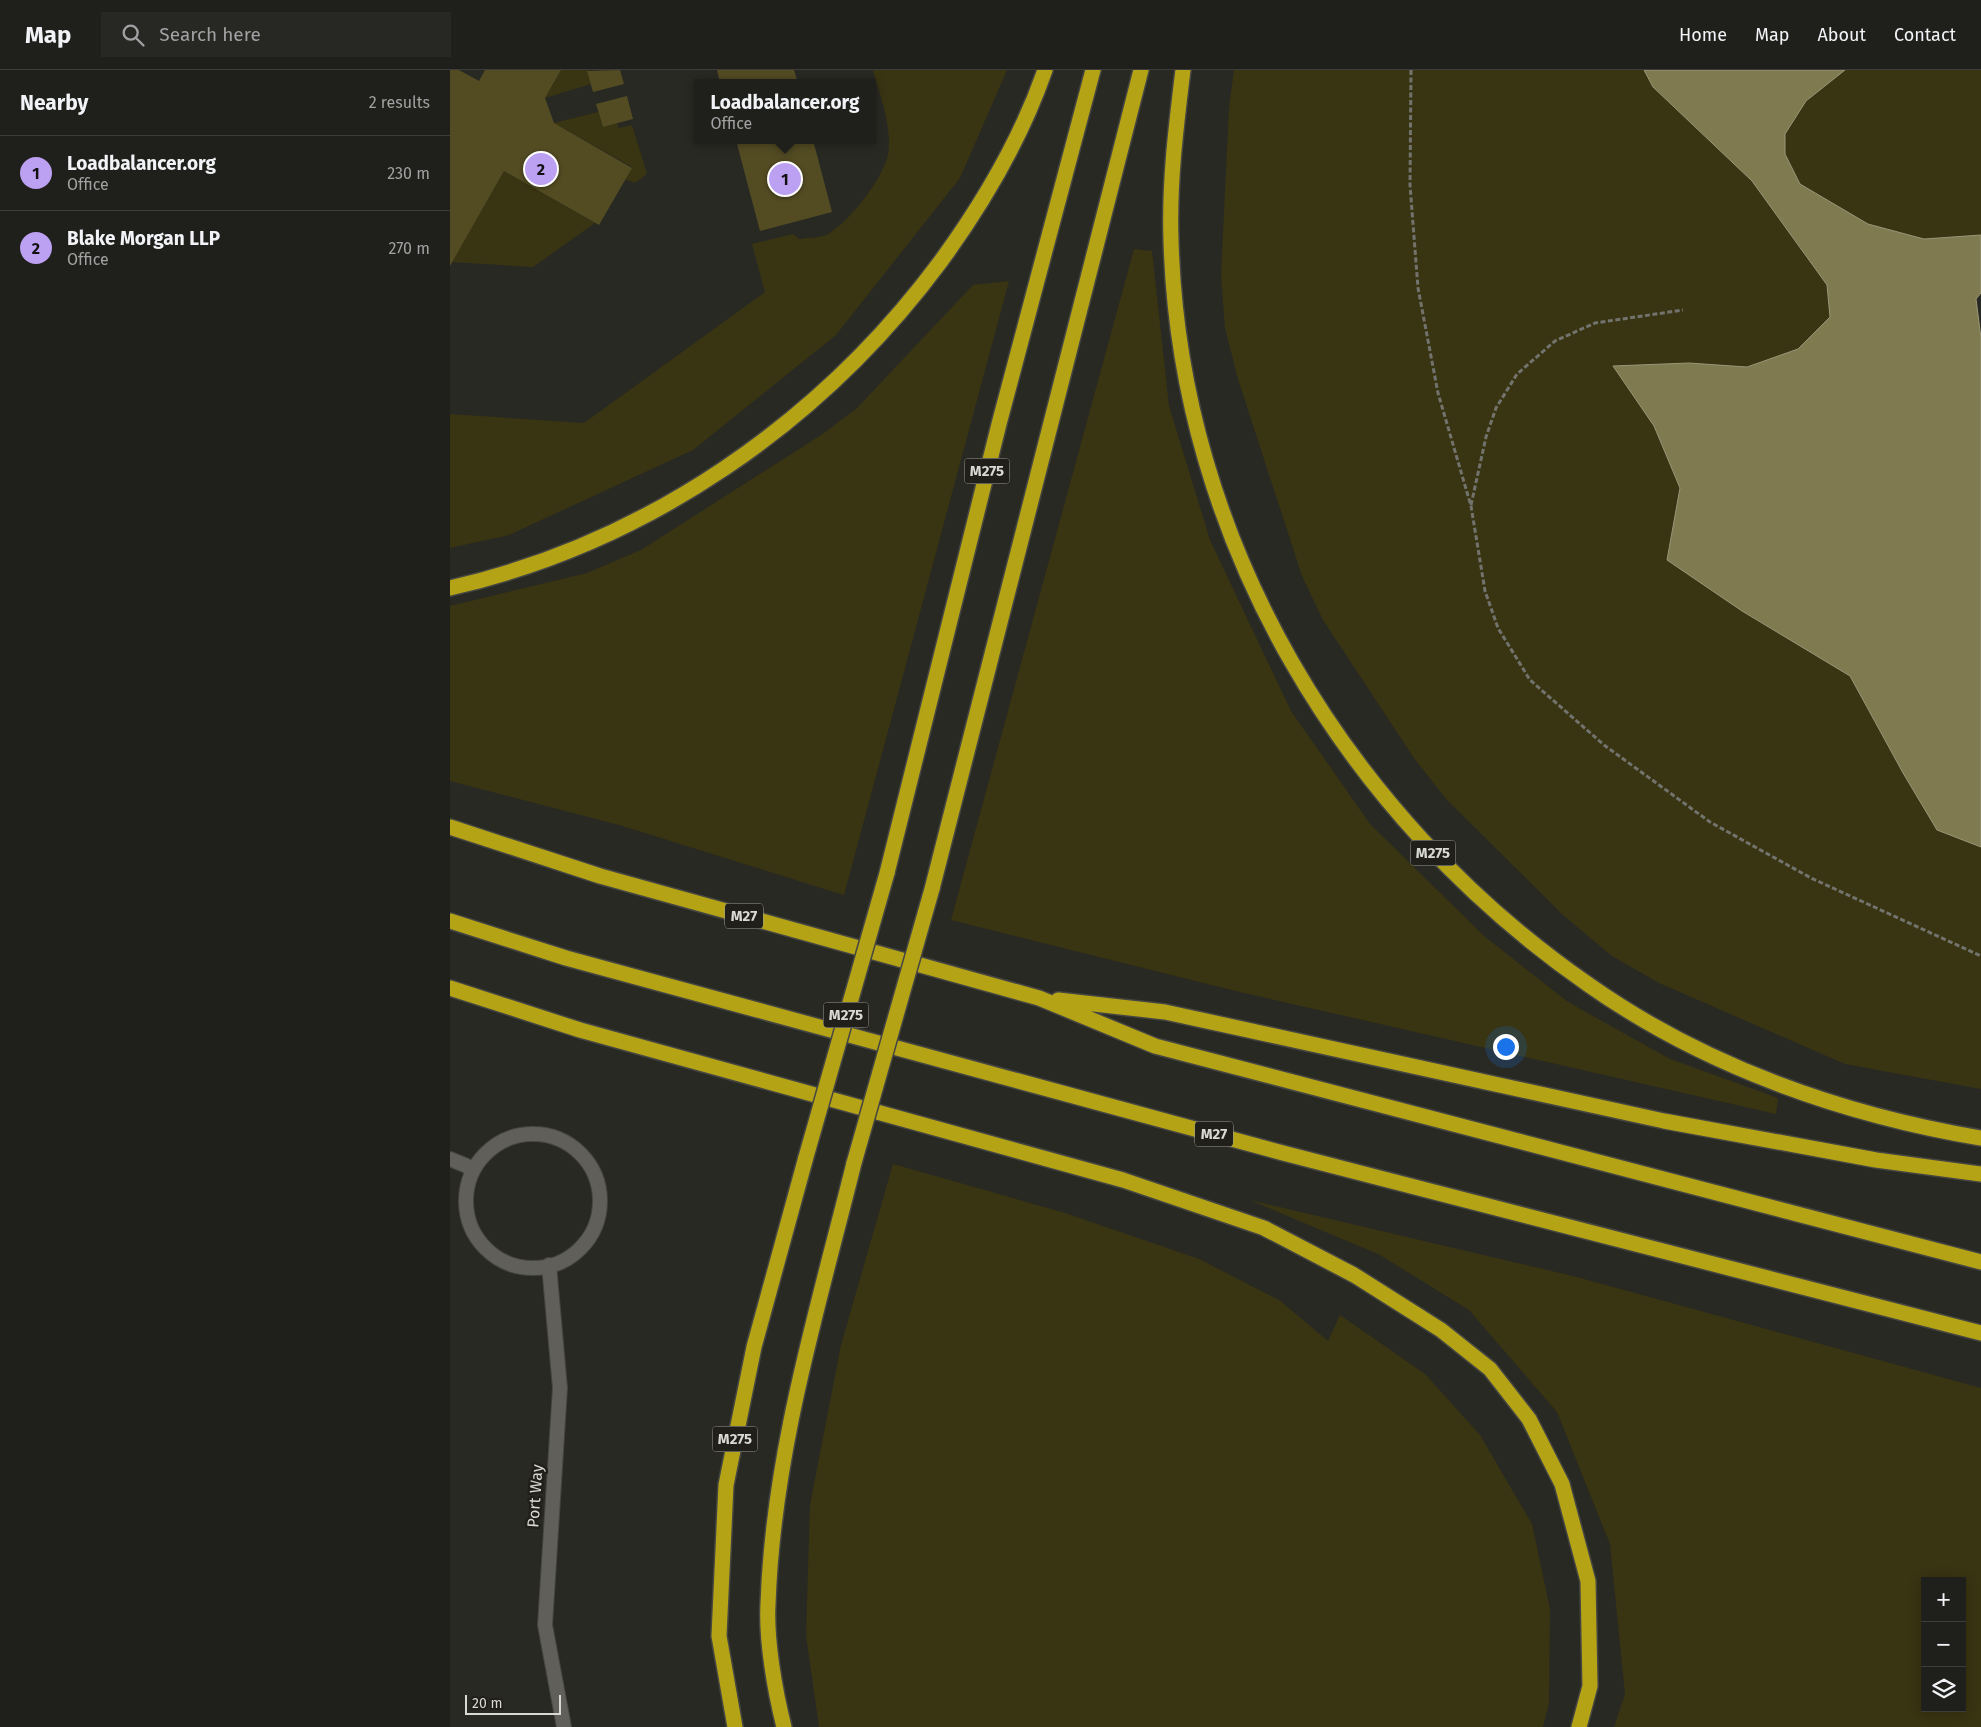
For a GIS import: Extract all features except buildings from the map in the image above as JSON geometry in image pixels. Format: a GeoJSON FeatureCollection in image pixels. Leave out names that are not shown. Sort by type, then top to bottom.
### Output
{"type":"FeatureCollection","features":[{"type":"Feature","properties":{"kind":"highway"},"geometry":{"type":"LineString","coordinates":[[450,588],[490,579],[559,556],[620,529],[685,494],[752,450],[811,404],[879,336],[922,287],[968,224],[1006,162],[1038,93],[1045,70]]}},
{"type":"Feature","properties":{"kind":"highway","name":"M275"},"geometry":{"type":"LineString","coordinates":[[735,1727],[719,1636],[726,1485],[754,1347],[887,873],[999,424],[1093,70]]}},
{"type":"Feature","properties":{"kind":"highway"},"geometry":{"type":"LineString","coordinates":[[784,1727],[775,1692],[767,1605],[780,1468],[804,1360],[854,1163],[932,888],[1141,70]]}},
{"type":"Feature","properties":{"kind":"highway","name":"M275"},"geometry":{"type":"LineString","coordinates":[[1183,70],[1172,155],[1171,243],[1183,356],[1202,442],[1229,530],[1263,610],[1311,697],[1368,776],[1427,847],[1458,879],[1504,920],[1591,987],[1654,1025],[1756,1075],[1828,1102],[1892,1120],[1981,1138]]}},
{"type":"Feature","properties":{"kind":"highway","name":"M27"},"geometry":{"type":"LineString","coordinates":[[450,827],[600,876],[1039,998],[1155,1046],[1981,1262]]}},
{"type":"Feature","properties":{"kind":"highway","name":"M27"},"geometry":{"type":"LineString","coordinates":[[450,922],[566,958],[1273,1150],[1981,1333]]}},
{"type":"Feature","properties":{"kind":"highway"},"geometry":{"type":"LineString","coordinates":[[450,988],[589,1033],[1122,1180],[1255,1225],[1354,1275],[1441,1330],[1490,1368],[1529,1418],[1562,1484],[1588,1581],[1590,1686],[1579,1727]]}},
{"type":"Feature","properties":{"kind":"highway"},"geometry":{"type":"LineString","coordinates":[[1039,998],[1164,1012],[1664,1121],[1876,1160],[1981,1174]]}},
{"type":"Feature","properties":{"kind":"street"},"geometry":{"type":"LineString","coordinates":[[525,1134],[548,1135],[570,1144],[584,1157],[596,1177],[600,1200],[596,1223],[587,1239],[571,1256],[550,1266],[526,1268],[512,1264],[491,1253],[475,1236],[467,1214],[466,1191],[474,1169],[488,1151],[503,1140],[525,1134]]}},
{"type":"Feature","properties":{"kind":"street"},"geometry":{"type":"LineString","coordinates":[[450,1159],[474,1169]]}},
{"type":"Feature","properties":{"kind":"street","name":"Port Way"},"geometry":{"type":"LineString","coordinates":[[550,1266],[560,1388],[545,1625],[564,1727]]}},
{"type":"Feature","properties":{"kind":"path"},"geometry":{"type":"LineString","coordinates":[[1412,70],[1410,184],[1418,288],[1438,393],[1471,506],[1485,591],[1498,628],[1530,680],[1604,745],[1710,822],[1811,878],[1981,956]]}},
{"type":"Feature","properties":{"kind":"path"},"geometry":{"type":"LineString","coordinates":[[1471,506],[1486,437],[1496,408],[1517,374],[1556,341],[1594,323],[1683,310]]}},
{"type":"Feature","properties":{"kind":"shaded area"},"geometry":{"type":"Polygon","coordinates":[[[561,70],[590,70],[587,71],[591,84],[545,98],[561,70]]]}},
{"type":"Feature","properties":{"kind":"shaded area"},"geometry":{"type":"Polygon","coordinates":[[[873,70],[1007,70],[960,178],[836,335],[693,450],[509,535],[450,548],[450,414],[584,423],[765,292],[752,244],[793,234],[799,239],[827,235],[839,226],[858,206],[868,194],[883,169],[889,146],[889,136],[873,70]]]}},
{"type":"Feature","properties":{"kind":"shaded area"},"geometry":{"type":"Polygon","coordinates":[[[1234,70],[1644,70],[1653,87],[1752,181],[1827,285],[1830,317],[1798,349],[1747,367],[1689,363],[1614,367],[1654,426],[1680,488],[1667,560],[1742,611],[1850,676],[1903,773],[1937,830],[1981,847],[1981,1089],[1845,1064],[1659,983],[1612,956],[1563,915],[1446,799],[1414,758],[1323,620],[1302,576],[1238,379],[1225,328],[1221,276],[1229,108],[1234,70]]]}},
{"type":"Feature","properties":{"kind":"shaded area"},"geometry":{"type":"Polygon","coordinates":[[[1644,70],[1845,70],[1806,101],[1785,134],[1785,154],[1800,184],[1868,224],[1924,239],[1981,235],[1981,293],[1976,299],[1981,338],[1981,847],[1937,830],[1903,773],[1850,676],[1742,611],[1667,560],[1680,488],[1654,426],[1613,366],[1689,363],[1747,367],[1798,349],[1830,317],[1827,285],[1752,181],[1653,87],[1644,70]]]}},
{"type":"Feature","properties":{"kind":"shaded area"},"geometry":{"type":"Polygon","coordinates":[[[1841,70],[1981,70],[1981,235],[1924,239],[1868,224],[1800,184],[1785,154],[1785,134],[1806,101],[1841,70]]]}},
{"type":"Feature","properties":{"kind":"shaded area"},"geometry":{"type":"Polygon","coordinates":[[[598,112],[603,127],[617,123],[619,128],[632,125],[647,174],[635,183],[625,179],[632,167],[554,123],[598,112]]]}},
{"type":"Feature","properties":{"kind":"shaded area"},"geometry":{"type":"Polygon","coordinates":[[[504,171],[595,223],[533,267],[452,262],[504,171]]]}},
{"type":"Feature","properties":{"kind":"shaded area"},"geometry":{"type":"Polygon","coordinates":[[[1134,249],[1152,251],[1169,406],[1210,540],[1291,711],[1370,824],[1484,936],[1568,1002],[1670,1059],[1778,1098],[1776,1114],[1244,993],[951,920],[1134,249]]]}},
{"type":"Feature","properties":{"kind":"shaded area"},"geometry":{"type":"Polygon","coordinates":[[[1009,281],[844,895],[619,825],[450,781],[450,606],[587,573],[641,550],[824,433],[857,408],[973,285],[1009,281]]]}},
{"type":"Feature","properties":{"kind":"shaded area"},"geometry":{"type":"Polygon","coordinates":[[[893,1164],[1065,1213],[1199,1259],[1279,1300],[1328,1341],[1340,1315],[1425,1374],[1480,1435],[1532,1524],[1550,1609],[1549,1703],[1543,1727],[819,1727],[806,1635],[810,1505],[841,1345],[893,1164]]]}},
{"type":"Feature","properties":{"kind":"shaded area"},"geometry":{"type":"Polygon","coordinates":[[[1250,1200],[1573,1276],[1981,1388],[1981,1727],[1614,1727],[1625,1694],[1610,1544],[1557,1412],[1469,1310],[1380,1255],[1250,1200]]]}},
{"type":"Feature","properties":{"kind":"place","name":"Blake Morgan LLP"},"geometry":{"type":"Point","coordinates":[541,169]}},
{"type":"Feature","properties":{"kind":"place","name":"Loadbalancer.org"},"geometry":{"type":"Point","coordinates":[785,179]}}]}
